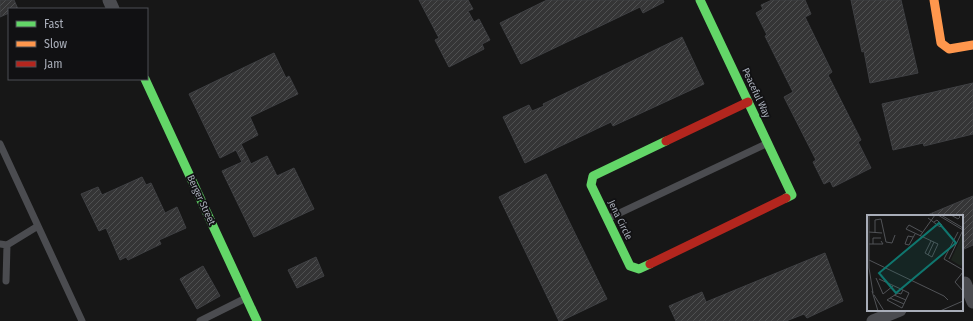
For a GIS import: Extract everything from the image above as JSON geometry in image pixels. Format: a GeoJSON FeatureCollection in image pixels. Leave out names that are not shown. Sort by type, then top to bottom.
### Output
{"type":"FeatureCollection","features":[{"type":"Feature","properties":{"kind":"street","name":"Peaceful Way"},"geometry":{"type":"LineString","coordinates":[[700,0],[792,195]]}},
{"type":"Feature","properties":{"kind":"street"},"geometry":{"type":"LineString","coordinates":[[934,0],[941,43],[949,49],[973,45]]}},
{"type":"Feature","properties":{"kind":"street","name":"Berger Street"},"geometry":{"type":"LineString","coordinates":[[145,80],[257,321]]}},
{"type":"Feature","properties":{"kind":"street","name":"Jena Circle"},"geometry":{"type":"LineString","coordinates":[[748,102],[593,176],[591,186],[630,266],[639,269],[792,195]]}},
{"type":"Feature","properties":{"kind":"street"},"geometry":{"type":"LineString","coordinates":[[967,283],[973,302]]}},
{"type":"Feature","properties":{"kind":"street"},"geometry":{"type":"LineString","coordinates":[[873,321],[898,311]]}},
{"type":"Feature","properties":{"kind":"lane"},"geometry":{"type":"LineString","coordinates":[[607,219],[768,143]]}},
{"type":"Feature","properties":{"kind":"lane"},"geometry":{"type":"LineString","coordinates":[[0,144],[82,321]]}},
{"type":"Feature","properties":{"kind":"lane"},"geometry":{"type":"LineString","coordinates":[[6,281],[4,244],[38,226]]}},
{"type":"Feature","properties":{"kind":"lane"},"geometry":{"type":"LineString","coordinates":[[200,321],[246,298]]}},
{"type":"Feature","properties":{"kind":"building"},"geometry":{"type":"Polygon","coordinates":[[[0,0],[14,0],[18,8],[8,8],[8,13],[0,17],[0,0]]]}},
{"type":"Feature","properties":{"kind":"building"},"geometry":{"type":"Polygon","coordinates":[[[419,0],[468,0],[473,9],[468,11],[474,22],[479,19],[490,40],[482,44],[484,49],[449,67],[435,40],[439,38],[419,0]]]}},
{"type":"Feature","properties":{"kind":"building"},"geometry":{"type":"Polygon","coordinates":[[[547,0],[663,0],[664,2],[643,13],[640,7],[521,64],[500,23],[547,0]]]}},
{"type":"Feature","properties":{"kind":"building"},"geometry":{"type":"Polygon","coordinates":[[[772,0],[805,0],[811,14],[805,17],[832,72],[828,75],[861,140],[858,142],[871,168],[833,187],[830,181],[824,184],[813,162],[816,160],[784,97],[793,92],[765,36],[767,35],[756,13],[763,9],[761,5],[772,0]]]}},
{"type":"Feature","properties":{"kind":"building"},"geometry":{"type":"Polygon","coordinates":[[[851,0],[901,0],[918,73],[870,83],[864,51],[862,52],[851,0]]]}},
{"type":"Feature","properties":{"kind":"building"},"geometry":{"type":"Polygon","coordinates":[[[682,37],[704,84],[613,126],[611,122],[525,163],[503,117],[529,105],[532,111],[544,106],[543,104],[682,37]]]}},
{"type":"Feature","properties":{"kind":"building"},"geometry":{"type":"Polygon","coordinates":[[[274,53],[286,78],[289,76],[298,94],[250,117],[258,135],[241,144],[251,164],[267,156],[277,176],[294,168],[314,209],[254,237],[222,171],[242,162],[236,150],[220,158],[189,94],[274,53]]]}},
{"type":"Feature","properties":{"kind":"building"},"geometry":{"type":"Polygon","coordinates":[[[973,83],[973,134],[924,146],[923,143],[893,150],[882,104],[973,83]]]}},
{"type":"Feature","properties":{"kind":"building"},"geometry":{"type":"Polygon","coordinates":[[[546,174],[607,299],[561,321],[559,321],[499,197],[546,174]]]}},
{"type":"Feature","properties":{"kind":"building"},"geometry":{"type":"Polygon","coordinates":[[[142,177],[146,185],[151,183],[165,213],[177,207],[186,228],[159,240],[161,244],[128,260],[126,257],[120,260],[106,228],[99,231],[81,194],[98,187],[102,195],[142,177]]]}},
{"type":"Feature","properties":{"kind":"building"},"geometry":{"type":"Polygon","coordinates":[[[973,196],[973,245],[963,250],[963,215],[927,215],[973,196]]]}},
{"type":"Feature","properties":{"kind":"building"},"geometry":{"type":"Polygon","coordinates":[[[825,253],[843,301],[807,318],[804,314],[786,321],[676,321],[669,306],[702,292],[706,302],[825,253]]]}},
{"type":"Feature","properties":{"kind":"building"},"geometry":{"type":"Polygon","coordinates":[[[316,257],[324,276],[297,288],[288,270],[316,257]]]}},
{"type":"Feature","properties":{"kind":"building"},"geometry":{"type":"Polygon","coordinates":[[[203,266],[220,296],[197,309],[180,279],[203,266]]]}},
{"type":"Feature","properties":{"kind":"traffic: fast"},"geometry":{"type":"LineString","coordinates":[[700,0],[792,195],[786,198]]}},
{"type":"Feature","properties":{"kind":"traffic: fast"},"geometry":{"type":"LineString","coordinates":[[145,80],[257,321]]}},
{"type":"Feature","properties":{"kind":"traffic: fast"},"geometry":{"type":"LineString","coordinates":[[650,264],[639,269],[630,266],[591,185],[593,176],[666,141]]}},
{"type":"Feature","properties":{"kind":"traffic: slow"},"geometry":{"type":"LineString","coordinates":[[934,0],[941,43],[949,49],[973,45]]}},
{"type":"Feature","properties":{"kind":"traffic: jam"},"geometry":{"type":"LineString","coordinates":[[666,141],[748,102]]}},
{"type":"Feature","properties":{"kind":"traffic: jam"},"geometry":{"type":"LineString","coordinates":[[650,264],[786,198]]}}]}
